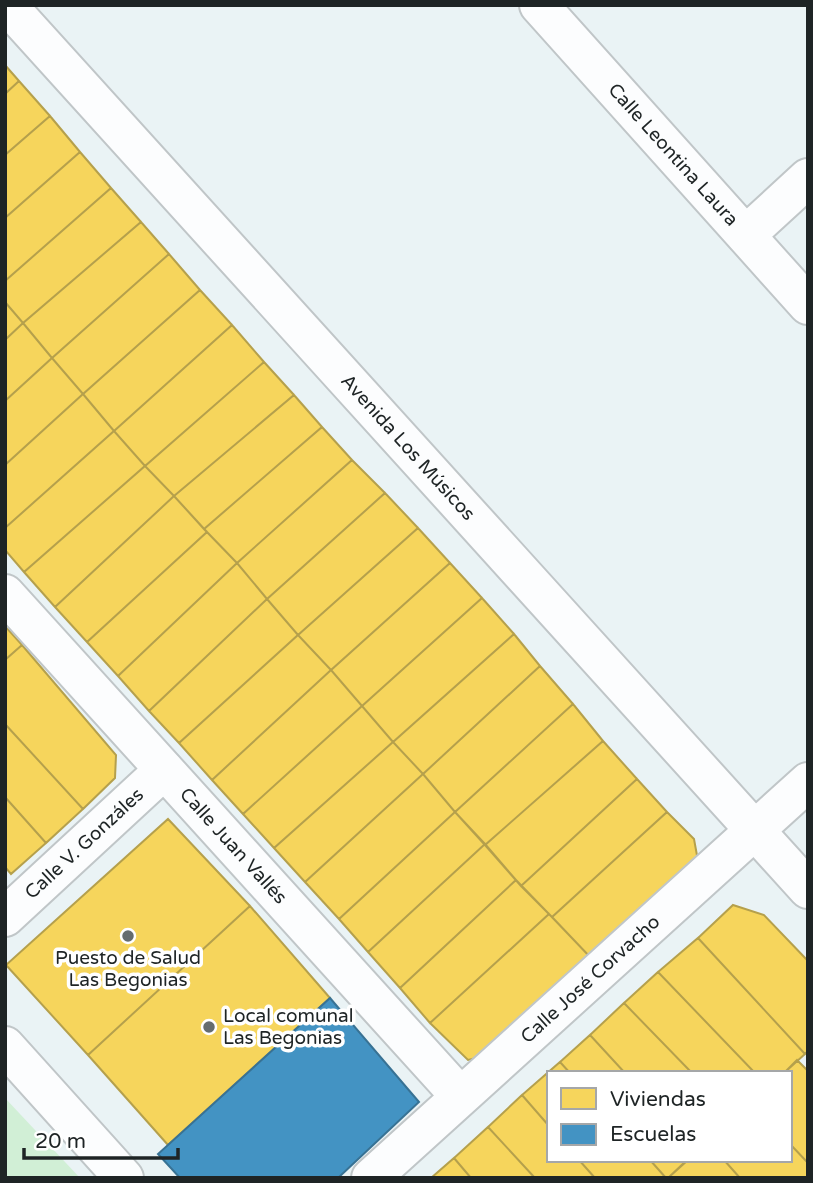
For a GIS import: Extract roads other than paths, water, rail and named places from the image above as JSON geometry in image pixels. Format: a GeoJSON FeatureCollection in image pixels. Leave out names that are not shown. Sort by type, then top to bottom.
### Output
{"type":"FeatureCollection","features":[{"type":"Feature","properties":{"kind":"street","name":"Avenida Los Músicos"},"geometry":{"type":"LineString","coordinates":[[6,5],[808,889]]}},
{"type":"Feature","properties":{"kind":"street","name":"Calle Leontina Laura"},"geometry":{"type":"LineString","coordinates":[[539,5],[808,305]]}},
{"type":"Feature","properties":{"kind":"street"},"geometry":{"type":"LineString","coordinates":[[746,235],[808,178]]}},
{"type":"Feature","properties":{"kind":"street","name":"Calle Juan Vallés"},"geometry":{"type":"LineString","coordinates":[[5,594],[460,1096]]}},
{"type":"Feature","properties":{"kind":"street","name":"Calle V. Gonzáles"},"geometry":{"type":"LineString","coordinates":[[5,917],[164,770]]}},
{"type":"Feature","properties":{"kind":"street","name":"Calle José Corvacho"},"geometry":{"type":"LineString","coordinates":[[371,1178],[808,782]]}},
{"type":"Feature","properties":{"kind":"street"},"geometry":{"type":"LineString","coordinates":[[5,1046],[124,1178]]}},
{"type":"Feature","properties":{"kind":"place","name":"Puesto de Salud Las Begonias"},"geometry":{"type":"Point","coordinates":[128,936]}},
{"type":"Feature","properties":{"kind":"place","name":"Local comunal Las Begonias"},"geometry":{"type":"Point","coordinates":[209,1027]}}]}
